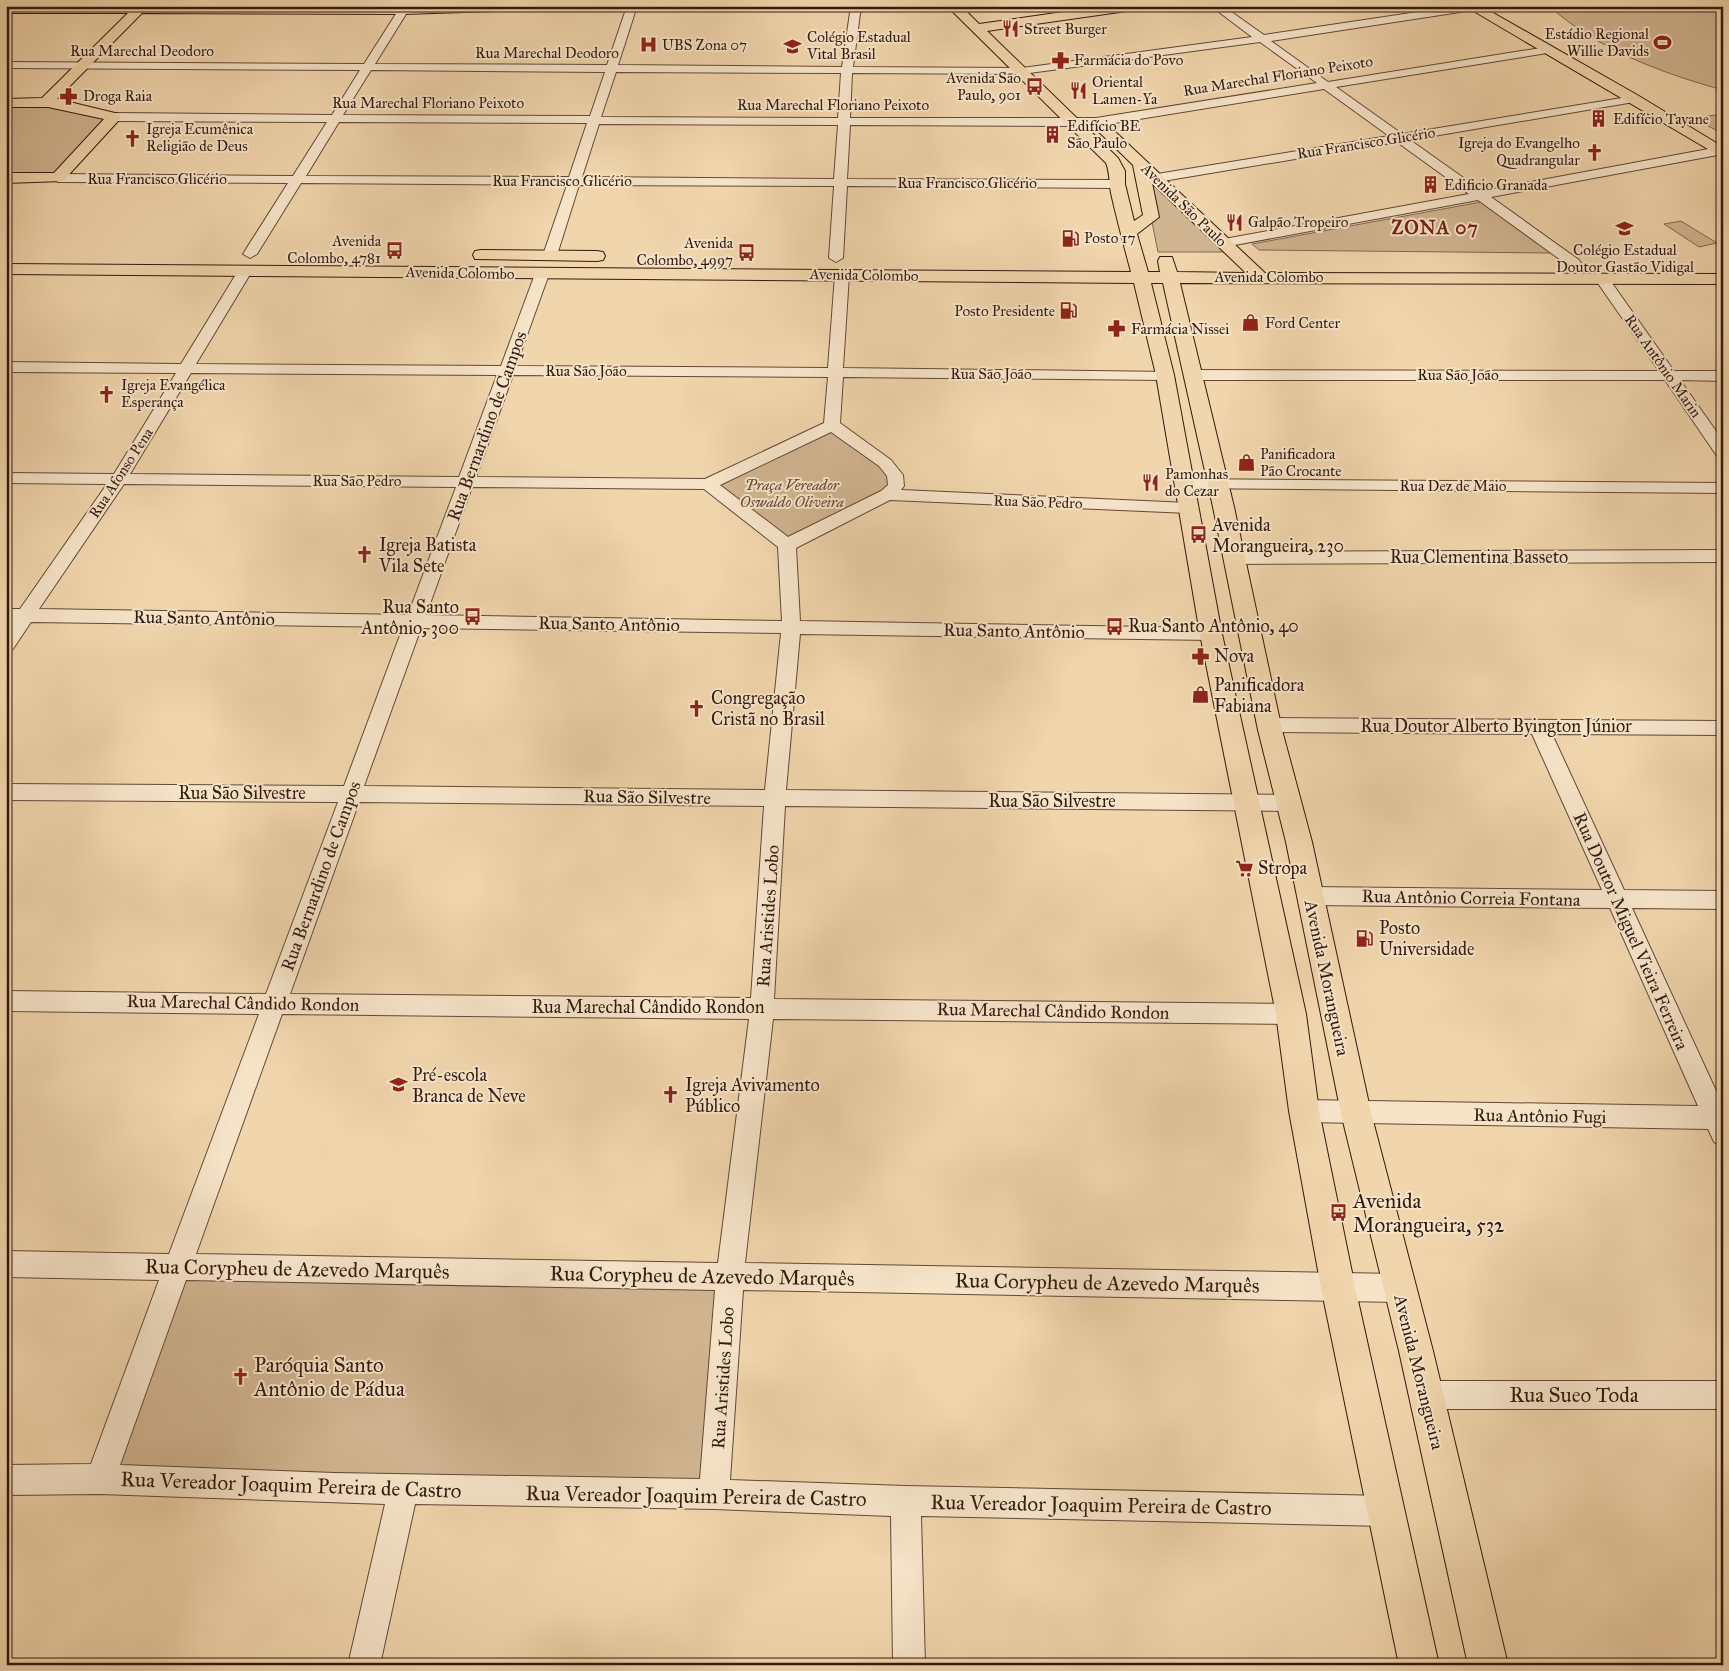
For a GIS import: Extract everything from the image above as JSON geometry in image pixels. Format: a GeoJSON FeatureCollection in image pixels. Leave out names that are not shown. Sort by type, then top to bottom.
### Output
{"type":"FeatureCollection","features":[{"type":"Feature","properties":{"kind":"main road"},"geometry":{"type":"LineString","coordinates":[[6,9],[24,7],[405,8],[527,6]]}},
{"type":"Feature","properties":{"kind":"main road","name":"Avenida São Paulo"},"geometry":{"type":"LineString","coordinates":[[953,6],[980,23],[1054,82]]}},
{"type":"Feature","properties":{"kind":"main road","name":"Avenida São Paulo"},"geometry":{"type":"LineString","coordinates":[[972,6],[980,23],[1022,71],[1113,161],[1117,171],[1117,184],[1128,232],[1139,268]]}},
{"type":"Feature","properties":{"kind":"main road"},"geometry":{"type":"LineString","coordinates":[[980,23],[1071,6]]}},
{"type":"Feature","properties":{"kind":"main road"},"geometry":{"type":"LineString","coordinates":[[980,23],[1134,6]]}},
{"type":"Feature","properties":{"kind":"main road"},"geometry":{"type":"LineString","coordinates":[[102,22],[116,7]]}},
{"type":"Feature","properties":{"kind":"main road"},"geometry":{"type":"LineString","coordinates":[[47,101],[140,7]]}},
{"type":"Feature","properties":{"kind":"main road"},"geometry":{"type":"LineString","coordinates":[[1477,7],[1587,62],[1721,148]]}},
{"type":"Feature","properties":{"kind":"main road"},"geometry":{"type":"LineString","coordinates":[[1502,20],[1547,50],[1721,148]]}},
{"type":"Feature","properties":{"kind":"main road"},"geometry":{"type":"LineString","coordinates":[[49,77],[75,51]]}},
{"type":"Feature","properties":{"kind":"main road"},"geometry":{"type":"LineString","coordinates":[[1563,59],[1587,62]]}},
{"type":"Feature","properties":{"kind":"main road"},"geometry":{"type":"LineString","coordinates":[[24,101],[36,89]]}},
{"type":"Feature","properties":{"kind":"main road"},"geometry":{"type":"LineString","coordinates":[[6,103],[47,101],[114,117],[58,178]]}},
{"type":"Feature","properties":{"kind":"main road","name":"Avenida São Paulo"},"geometry":{"type":"LineString","coordinates":[[1082,108],[1260,277]]}},
{"type":"Feature","properties":{"kind":"main road"},"geometry":{"type":"LineString","coordinates":[[1128,232],[1151,216],[1140,162]]}},
{"type":"Feature","properties":{"kind":"main road","name":"Rua Francisco Glicério"},"geometry":{"type":"LineString","coordinates":[[6,178],[58,178]]}},
{"type":"Feature","properties":{"kind":"main road"},"geometry":{"type":"LineString","coordinates":[[231,254],[270,254]]}},
{"type":"Feature","properties":{"kind":"main road"},"geometry":{"type":"LineString","coordinates":[[344,272],[350,265],[376,255]]}},
{"type":"Feature","properties":{"kind":"main road","name":"Avenida Colombo"},"geometry":{"type":"LineString","coordinates":[[462,255],[648,273],[988,277],[1139,268],[1260,277],[1723,279]]}},
{"type":"Feature","properties":{"kind":"main road","name":"Avenida Colombo"},"geometry":{"type":"LineString","coordinates":[[6,269],[344,272],[546,264],[609,256]]}},
{"type":"Feature","properties":{"kind":"main road"},"geometry":{"type":"LineString","coordinates":[[648,273],[668,266],[678,257]]}},
{"type":"Feature","properties":{"kind":"main road","name":"Avenida Colombo"},"geometry":{"type":"LineString","coordinates":[[816,258],[855,258]]}},
{"type":"Feature","properties":{"kind":"main road"},"geometry":{"type":"LineString","coordinates":[[986,260],[988,277]]}},
{"type":"Feature","properties":{"kind":"main road","name":"Avenida Colombo"},"geometry":{"type":"LineString","coordinates":[[1117,260],[1139,268]]}},
{"type":"Feature","properties":{"kind":"main road","name":"Avenida Colombo"},"geometry":{"type":"LineString","coordinates":[[1168,269],[1185,260]]}},
{"type":"Feature","properties":{"kind":"main road","name":"Avenida Colombo"},"geometry":{"type":"LineString","coordinates":[[1224,261],[1268,261]]}},
{"type":"Feature","properties":{"kind":"main road"},"geometry":{"type":"LineString","coordinates":[[1354,261],[1360,278]]}},
{"type":"Feature","properties":{"kind":"main road"},"geometry":{"type":"LineString","coordinates":[[1517,262],[1723,264]]}},
{"type":"Feature","properties":{"kind":"main road"},"geometry":{"type":"LineString","coordinates":[[1646,263],[1657,279]]}},
{"type":"Feature","properties":{"kind":"main road"},"geometry":{"type":"LineString","coordinates":[[1668,263],[1680,279]]}},
{"type":"Feature","properties":{"kind":"main road"},"geometry":{"type":"LineString","coordinates":[[1139,268],[1165,375],[1211,634],[1291,1014],[1304,1111],[1338,1287],[1419,1665]]}},
{"type":"Feature","properties":{"kind":"main road","name":"Avenida Morangueira"},"geometry":{"type":"LineString","coordinates":[[1168,269],[1219,484],[1252,654],[1268,725],[1287,803],[1299,842],[1356,1113],[1426,1395],[1488,1665]]}},
{"type":"Feature","properties":{"kind":"street","name":"Rua Bernardino de Campos"},"geometry":{"type":"LineString","coordinates":[[100,1479],[546,264],[632,6]]}},
{"type":"Feature","properties":{"kind":"street"},"geometry":{"type":"LineString","coordinates":[[836,258],[847,70],[856,6]]}},
{"type":"Feature","properties":{"kind":"street"},"geometry":{"type":"LineString","coordinates":[[1216,6],[1574,262]]}},
{"type":"Feature","properties":{"kind":"street","name":"Rua Marechal Deodoro"},"geometry":{"type":"LineString","coordinates":[[6,65],[1022,71],[1262,39],[1477,7]]}},
{"type":"Feature","properties":{"kind":"street"},"geometry":{"type":"LineString","coordinates":[[250,254],[405,8]]}},
{"type":"Feature","properties":{"kind":"street","name":"Rua Marechal Floriano Peixoto"},"geometry":{"type":"LineString","coordinates":[[114,117],[1096,122],[1547,50]]}},
{"type":"Feature","properties":{"kind":"street","name":"Rua Francisco Glicério"},"geometry":{"type":"LineString","coordinates":[[1157,178],[1634,99]]}},
{"type":"Feature","properties":{"kind":"street"},"geometry":{"type":"LineString","coordinates":[[1224,243],[1481,196],[1721,148]]}},
{"type":"Feature","properties":{"kind":"street","name":"Rua Francisco Glicério"},"geometry":{"type":"LineString","coordinates":[[58,178],[1117,184]]}},
{"type":"Feature","properties":{"kind":"street","name":"Rua Afonso Pena"},"geometry":{"type":"LineString","coordinates":[[6,644],[15,616],[119,479],[244,271]]}},
{"type":"Feature","properties":{"kind":"street"},"geometry":{"type":"LineString","coordinates":[[832,425],[842,275]]}},
{"type":"Feature","properties":{"kind":"street","name":"Rua Antônio Marin"},"geometry":{"type":"LineString","coordinates":[[1602,279],[1723,453]]}},
{"type":"Feature","properties":{"kind":"street","name":"Rua São João"},"geometry":{"type":"LineString","coordinates":[[6,367],[1165,375]]}},
{"type":"Feature","properties":{"kind":"street","name":"Rua São João"},"geometry":{"type":"LineString","coordinates":[[1193,375],[1723,376]]}},
{"type":"Feature","properties":{"kind":"street"},"geometry":{"type":"LineString","coordinates":[[832,425],[885,463],[895,475],[896,486],[887,495],[787,545],[708,484],[832,425]]}},
{"type":"Feature","properties":{"kind":"street","name":"Rua São Pedro"},"geometry":{"type":"LineString","coordinates":[[6,478],[708,484]]}},
{"type":"Feature","properties":{"kind":"street","name":"Rua Dez de Maio"},"geometry":{"type":"LineString","coordinates":[[1183,484],[1723,488]]}},
{"type":"Feature","properties":{"kind":"street","name":"Rua São Pedro"},"geometry":{"type":"LineString","coordinates":[[887,495],[1189,508]]}},
{"type":"Feature","properties":{"kind":"street","name":"Rua Aristides Lobo"},"geometry":{"type":"LineString","coordinates":[[714,1494],[730,1276],[762,1008],[776,798],[791,628],[787,545]]}},
{"type":"Feature","properties":{"kind":"street","name":"Rua Clementina Basseto"},"geometry":{"type":"LineString","coordinates":[[1234,558],[1723,556]]}},
{"type":"Feature","properties":{"kind":"street","name":"Rua Santo Antônio"},"geometry":{"type":"LineString","coordinates":[[15,616],[1211,634]]}},
{"type":"Feature","properties":{"kind":"street","name":"Rua Doutor Alberto Byington Júnior"},"geometry":{"type":"LineString","coordinates":[[1268,725],[1723,728]]}},
{"type":"Feature","properties":{"kind":"street","name":"Rua Doutor Miguel Vieira Ferreira"},"geometry":{"type":"LineString","coordinates":[[1539,727],[1720,1123]]}},
{"type":"Feature","properties":{"kind":"street","name":"Rua São Silvestre"},"geometry":{"type":"LineString","coordinates":[[6,792],[1287,803]]}},
{"type":"Feature","properties":{"kind":"street","name":"Rua Antônio Correia Fontana"},"geometry":{"type":"LineString","coordinates":[[1310,896],[1723,900]]}},
{"type":"Feature","properties":{"kind":"street","name":"Rua Marechal Cândido Rondon"},"geometry":{"type":"LineString","coordinates":[[6,1000],[1291,1014]]}},
{"type":"Feature","properties":{"kind":"street","name":"Rua Antônio Fugi"},"geometry":{"type":"LineString","coordinates":[[1304,1111],[1720,1123]]}},
{"type":"Feature","properties":{"kind":"street","name":"Rua Corypheu de Azevedo Marquês"},"geometry":{"type":"LineString","coordinates":[[6,1264],[1398,1288]]}},
{"type":"Feature","properties":{"kind":"street","name":"Rua Sueo Toda"},"geometry":{"type":"LineString","coordinates":[[1426,1395],[1723,1395]]}},
{"type":"Feature","properties":{"kind":"street","name":"Rua Vereador Joaquim Pereira de Castro"},"geometry":{"type":"LineString","coordinates":[[6,1480],[100,1479],[403,1490],[714,1494],[906,1501],[1386,1510]]}},
{"type":"Feature","properties":{"kind":"street"},"geometry":{"type":"LineString","coordinates":[[364,1665],[403,1490]]}},
{"type":"Feature","properties":{"kind":"street"},"geometry":{"type":"LineString","coordinates":[[906,1501],[909,1665]]}},
{"type":"Feature","properties":{"kind":"green space","name":"Estádio Regional Willie Davids"},"geometry":{"type":"Polygon","coordinates":[[[1549,6],[1723,6],[1723,90],[1676,76],[1631,58],[1588,35],[1549,6]]]}},
{"type":"Feature","properties":{"kind":"green space"},"geometry":{"type":"Polygon","coordinates":[[[24,101],[114,117],[58,178],[6,178],[6,103],[24,101]]]}},
{"type":"Feature","properties":{"kind":"green space"},"geometry":{"type":"Polygon","coordinates":[[[1723,114],[1723,134],[1694,118],[1723,114]]]}},
{"type":"Feature","properties":{"kind":"green space"},"geometry":{"type":"Polygon","coordinates":[[[1140,162],[1234,252],[1158,252],[1140,162]]]}},
{"type":"Feature","properties":{"kind":"green space"},"geometry":{"type":"Polygon","coordinates":[[[1481,202],[1551,253],[1259,250],[1252,244],[1481,202]]]}},
{"type":"Feature","properties":{"kind":"green space"},"geometry":{"type":"Polygon","coordinates":[[[1681,221],[1717,243],[1699,247],[1664,224],[1681,221]]]}},
{"type":"Feature","properties":{"kind":"green space","name":"Praça Vereador Oswaldo Oliveira"},"geometry":{"type":"Polygon","coordinates":[[[832,425],[885,463],[896,486],[787,545],[708,484],[832,425]]]}},
{"type":"Feature","properties":{"kind":"green space"},"geometry":{"type":"Polygon","coordinates":[[[178,1267],[730,1277],[714,1494],[100,1479],[178,1267]]]}},
{"type":"Feature","properties":{"kind":"place","name":"Street Burger"},"geometry":{"type":"Point","coordinates":[1010,29]}},
{"type":"Feature","properties":{"kind":"place","name":"Estádio Regional Willie Davids"},"geometry":{"type":"Point","coordinates":[1663,43]}},
{"type":"Feature","properties":{"kind":"place","name":"UBS Zona 07"},"geometry":{"type":"Point","coordinates":[648,45]}},
{"type":"Feature","properties":{"kind":"place","name":"Colégio Estadual Vital Brasil"},"geometry":{"type":"Point","coordinates":[793,46]}},
{"type":"Feature","properties":{"kind":"place","name":"Farmácia do Povo"},"geometry":{"type":"Point","coordinates":[1060,60]}},
{"type":"Feature","properties":{"kind":"place","name":"Avenida São Paulo, 901"},"geometry":{"type":"Point","coordinates":[1035,87]}},
{"type":"Feature","properties":{"kind":"place","name":"Oriental Lamen-Ya"},"geometry":{"type":"Point","coordinates":[1078,91]}},
{"type":"Feature","properties":{"kind":"place","name":"Droga Raia"},"geometry":{"type":"Point","coordinates":[69,96]}},
{"type":"Feature","properties":{"kind":"place","name":"Edifício Tayane"},"geometry":{"type":"Point","coordinates":[1599,119]}},
{"type":"Feature","properties":{"kind":"place","name":"Edifício BE São Paulo"},"geometry":{"type":"Point","coordinates":[1053,135]}},
{"type":"Feature","properties":{"kind":"place","name":"Igreja Ecumênica Religião de Deus"},"geometry":{"type":"Point","coordinates":[132,138]}},
{"type":"Feature","properties":{"kind":"place","name":"Igreja do Evangelho Quadrangular"},"geometry":{"type":"Point","coordinates":[1594,152]}},
{"type":"Feature","properties":{"kind":"place","name":"Edificio Granada"},"geometry":{"type":"Point","coordinates":[1430,185]}},
{"type":"Feature","properties":{"kind":"place","name":"Galpão Tropeiro"},"geometry":{"type":"Point","coordinates":[1234,222]}},
{"type":"Feature","properties":{"kind":"place","name":"Colégio Estadual Doutor Gastão Vidigal"},"geometry":{"type":"Point","coordinates":[1625,229]}},
{"type":"Feature","properties":{"kind":"place","name":"Posto 17"},"geometry":{"type":"Point","coordinates":[1070,238]}},
{"type":"Feature","properties":{"kind":"place","name":"Avenida Colombo, 4781"},"geometry":{"type":"Point","coordinates":[395,250]}},
{"type":"Feature","properties":{"kind":"place","name":"Avenida Colombo, 4997"},"geometry":{"type":"Point","coordinates":[747,252]}},
{"type":"Feature","properties":{"kind":"place","name":"Posto Presidente"},"geometry":{"type":"Point","coordinates":[1069,311]}},
{"type":"Feature","properties":{"kind":"place","name":"Ford Center"},"geometry":{"type":"Point","coordinates":[1251,323]}},
{"type":"Feature","properties":{"kind":"place","name":"Farmácia Nissei"},"geometry":{"type":"Point","coordinates":[1117,329]}},
{"type":"Feature","properties":{"kind":"place","name":"Igreja Evangélica Esperança"},"geometry":{"type":"Point","coordinates":[107,394]}},
{"type":"Feature","properties":{"kind":"place","name":"Panificadora Pão Crocante"},"geometry":{"type":"Point","coordinates":[1246,463]}},
{"type":"Feature","properties":{"kind":"place","name":"Pamonhas do Cezar"},"geometry":{"type":"Point","coordinates":[1151,483]}},
{"type":"Feature","properties":{"kind":"place","name":"Avenida Morangueira, 230"},"geometry":{"type":"Point","coordinates":[1198,535]}},
{"type":"Feature","properties":{"kind":"place","name":"Igreja Batista Vila Sete"},"geometry":{"type":"Point","coordinates":[365,555]}},
{"type":"Feature","properties":{"kind":"place","name":"Rua Santo Antônio, 300"},"geometry":{"type":"Point","coordinates":[473,617]}},
{"type":"Feature","properties":{"kind":"place","name":"Rua Santo Antônio, 40"},"geometry":{"type":"Point","coordinates":[1114,626]}},
{"type":"Feature","properties":{"kind":"place","name":"Nova"},"geometry":{"type":"Point","coordinates":[1200,656]}},
{"type":"Feature","properties":{"kind":"place","name":"Panificadora Fabiana"},"geometry":{"type":"Point","coordinates":[1200,695]}},
{"type":"Feature","properties":{"kind":"place","name":"Congregação Cristã no Brasil"},"geometry":{"type":"Point","coordinates":[697,708]}},
{"type":"Feature","properties":{"kind":"place","name":"Stropa"},"geometry":{"type":"Point","coordinates":[1244,868]}},
{"type":"Feature","properties":{"kind":"place","name":"Posto Universidade"},"geometry":{"type":"Point","coordinates":[1365,938]}},
{"type":"Feature","properties":{"kind":"place","name":"Pré-escola Branca de Neve"},"geometry":{"type":"Point","coordinates":[398,1085]}},
{"type":"Feature","properties":{"kind":"place","name":"Igreja Avivamento Público"},"geometry":{"type":"Point","coordinates":[671,1095]}},
{"type":"Feature","properties":{"kind":"place","name":"Avenida Morangueira, 532"},"geometry":{"type":"Point","coordinates":[1339,1213]}},
{"type":"Feature","properties":{"kind":"place","name":"Paróquia Santo Antônio de Pádua"},"geometry":{"type":"Point","coordinates":[240,1377]}},
{"type":"Feature","properties":{"kind":"district","name":"ZONA 07"},"geometry":{"type":"Point","coordinates":[1435,227]}}]}
